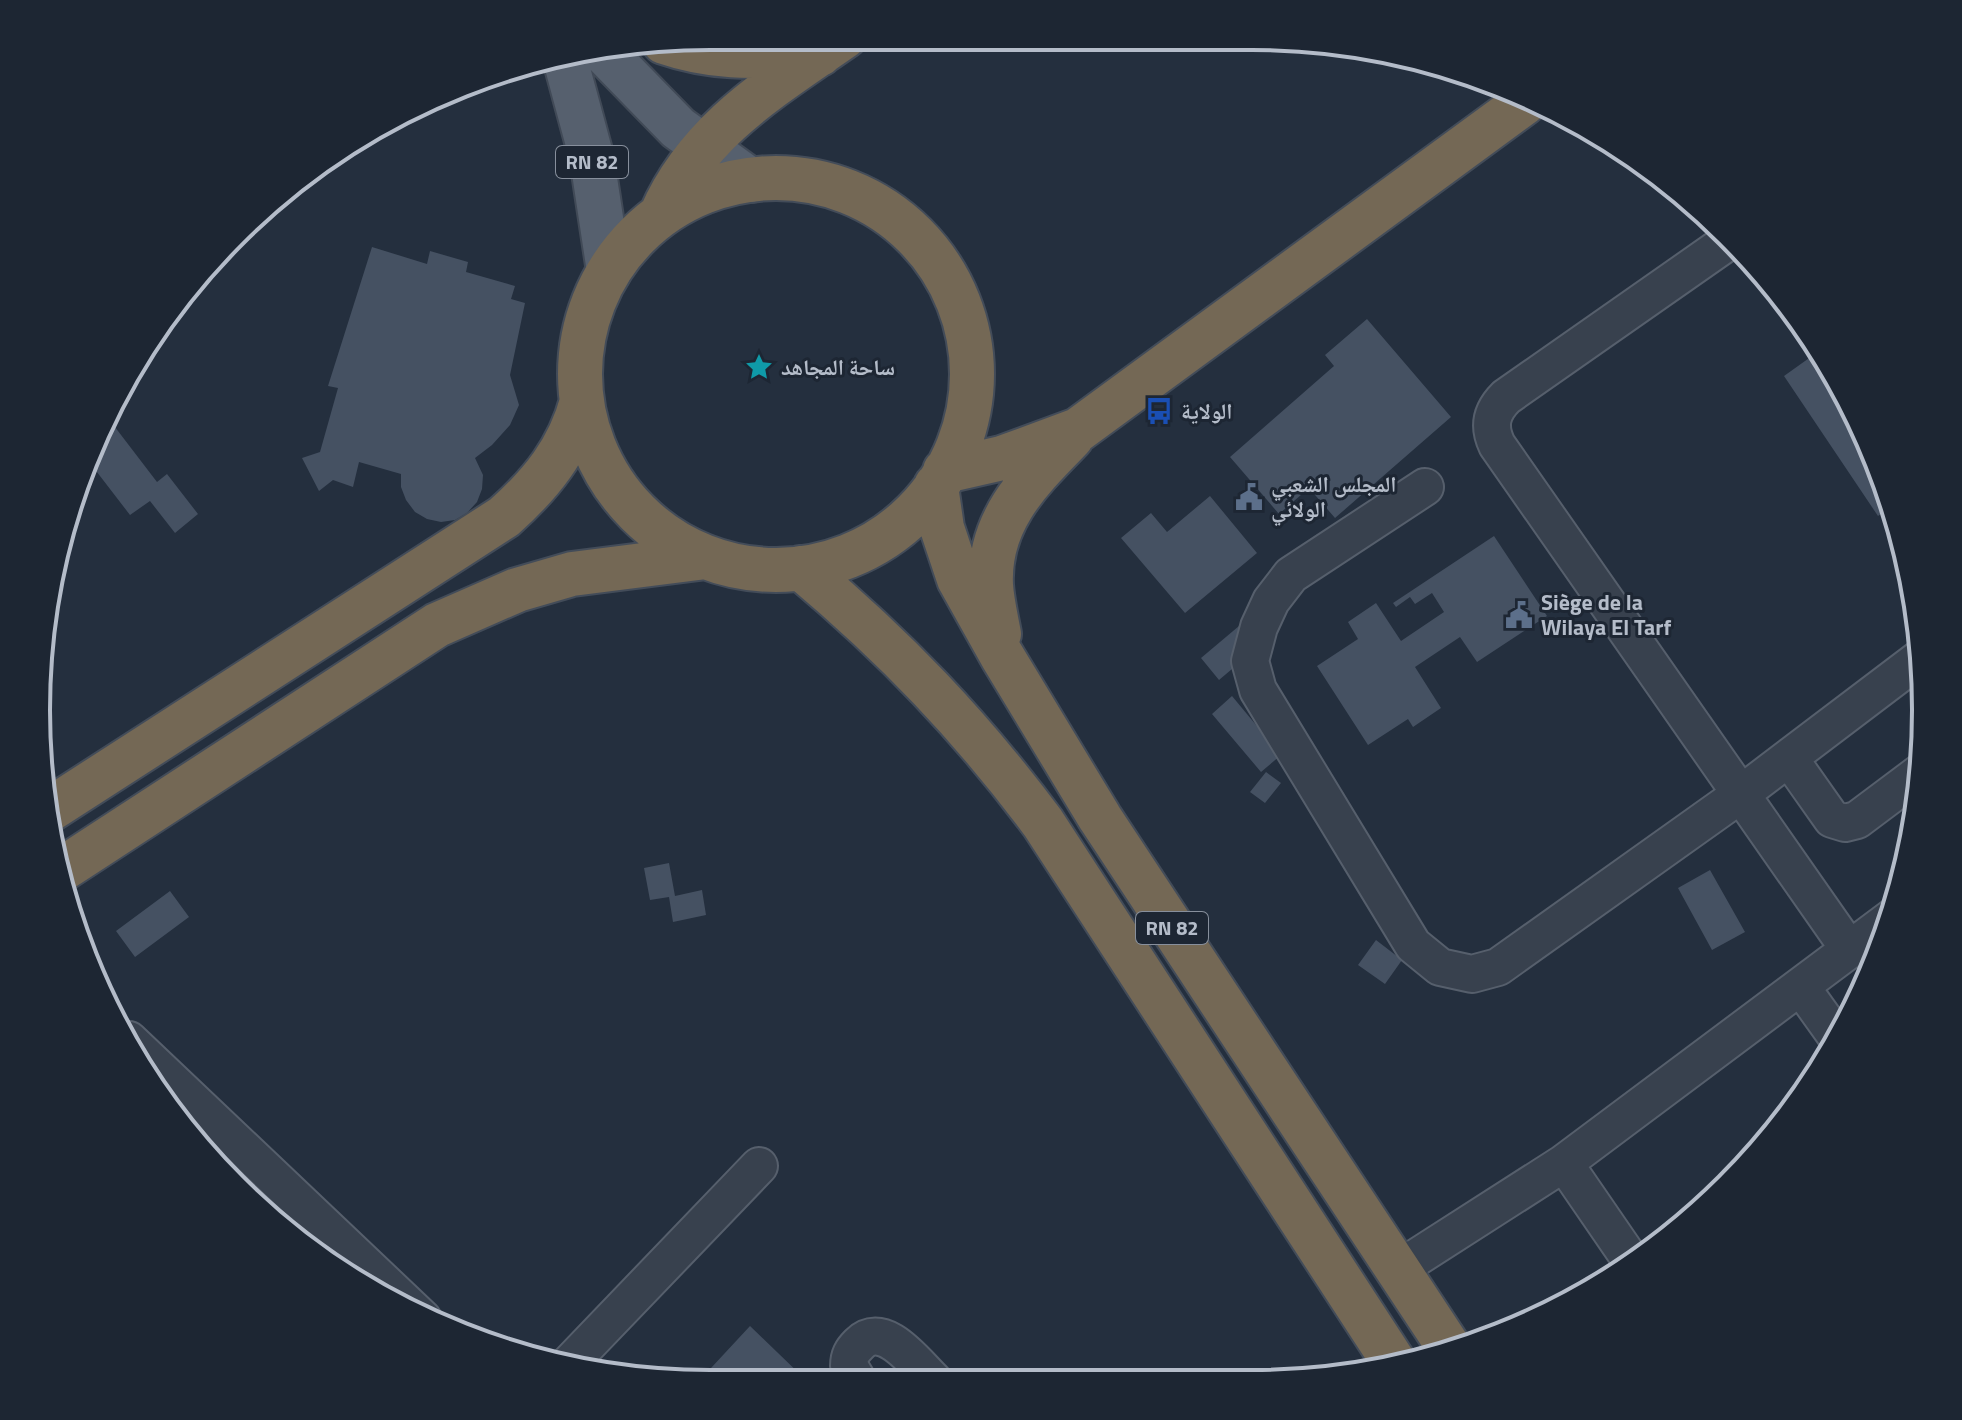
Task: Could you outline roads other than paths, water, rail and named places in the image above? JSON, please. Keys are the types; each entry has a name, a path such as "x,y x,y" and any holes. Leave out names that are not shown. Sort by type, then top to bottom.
{"highway":[{"path":"689,50 727,57 789,50"},
{"path":"661,215 671,193 702,148 756,96 825,50"},
{"path":"1002,656 991,584 1001,525 1017,496 1078,430 1519,107"},
{"path":"57,805 504,517 535,489 560,456 575,428 582,401 582,347 588,321 609,271 642,231 661,215 704,192 750,180 781,178 812,181 842,189 870,202 896,219 919,240 938,264 954,292 970,351 971,382 967,413 958,443 940,479 909,517 877,541 828,563 801,568 753,569 706,557 660,532 623,497 596,451 582,401"},
{"path":"940,479 1078,430"},
{"name":"RN 82","path":"940,479 942,528 959,579 1002,656 1100,818 1445,1341"},
{"path":"69,865 437,625 517,590 572,574 706,557"},
{"name":"RN 82","path":"801,568 907,661 1001,766 1043,823 1389,1355"}],"main road":[{"path":"610,58 653,105 702,148 750,180"},
{"name":"RN 82","path":"567,66 592,159 609,271"}],"street":[{"path":"1722,246 1506,397 1495,407 1491,433 1849,949"},
{"path":"1425,487 1291,575 1271,601 1259,627 1250,661 1258,690 1413,945 1440,967 1472,974 1498,967 1741,794 1911,665"},
{"path":"1789,758 1832,819 1845,823 1857,820 1908,782"},
{"path":"1397,1270 1564,1163 1874,931"},
{"path":"1801,987 1830,1028"},
{"path":"154,1066 330,1247 356,1267"},
{"path":"1564,1163 1626,1254"},
{"path":"577,1356 759,1166"},
{"path":"851,1370 849,1366 852,1351 865,1338 876,1335 890,1340 922,1370"}],"place":[{"name":"ساحة المجاهد","path":"759,367"},
{"name":"الولاية","path":"1159,411"},
{"name":"المجلس الشعبي الولائي","path":"1249,497"},
{"name":"Siège de la Wilaya El Tarf","path":"1519,615"}]}
